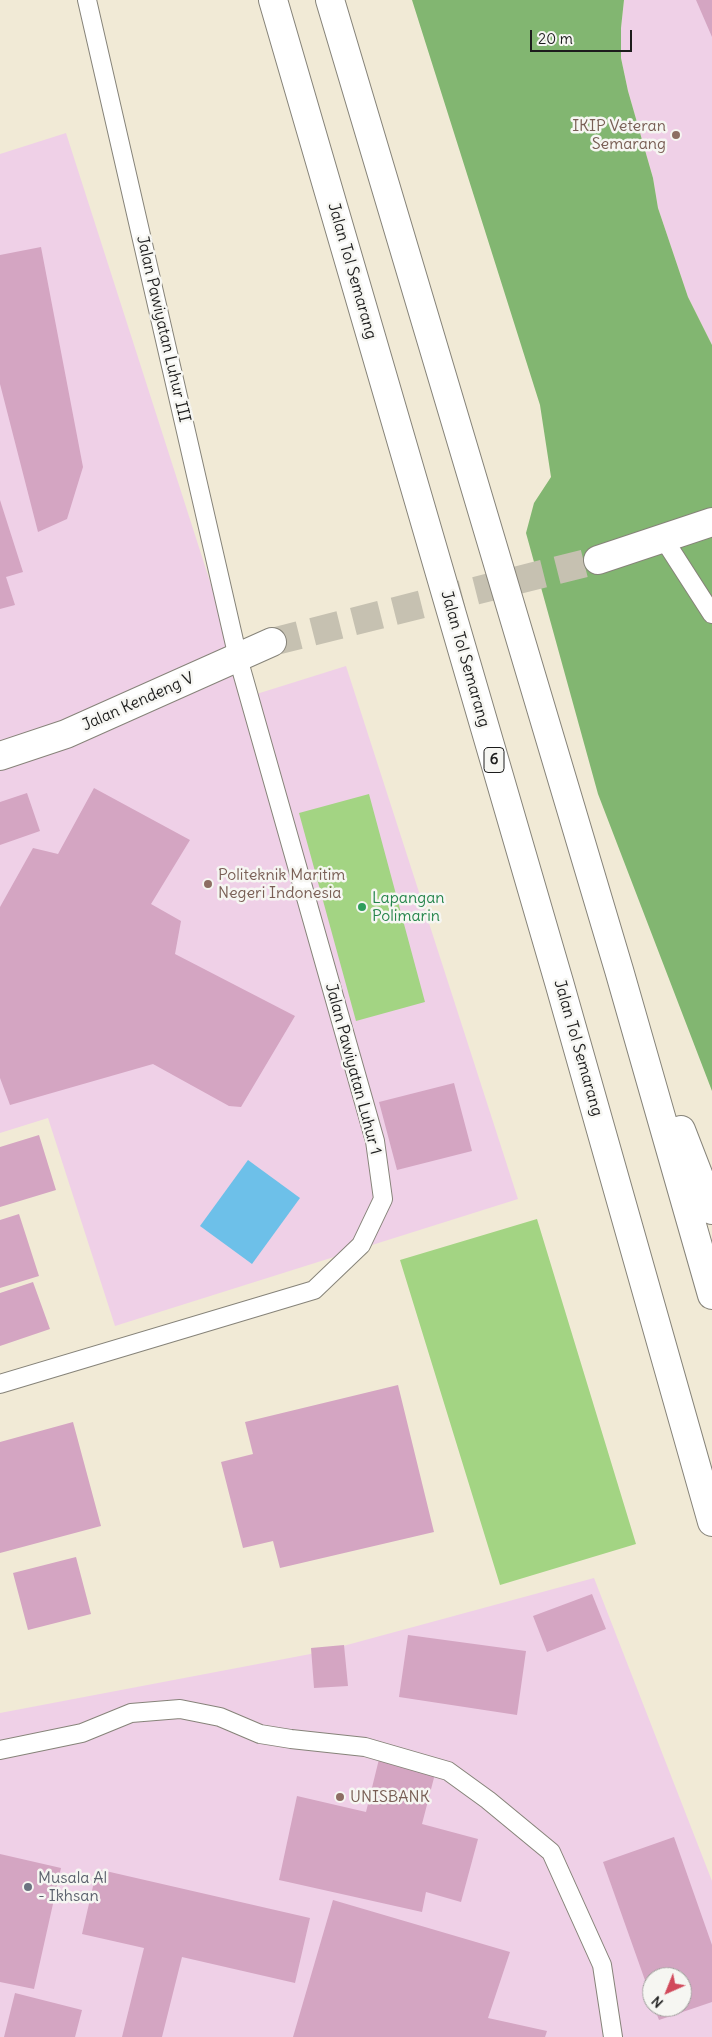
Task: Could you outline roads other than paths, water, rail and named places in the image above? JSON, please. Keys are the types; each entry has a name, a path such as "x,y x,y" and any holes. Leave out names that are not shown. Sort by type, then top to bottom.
{"main road":[{"name":"Jalan Tol Semarang","path":"273,0 553,963 712,1522"},
{"path":"330,0 619,970 712,1295"},
{"path":"598,560 712,522"},
{"name":"Jalan Kendeng V","path":"0,756 66,734 272,642"},
{"path":"619,970 712,1210"}],"lane":[{"name":"Jalan Pawiyatan Luhur III","path":"87,0 238,658"},
{"path":"664,538 712,614"},
{"name":"Jalan Pawiyatan Luhur 1","path":"0,1384 314,1290 361,1245 383,1199 375,1141 238,658"},
{"path":"0,1750 82,1733 131,1713 180,1708 220,1717 260,1734 291,1740 366,1747 448,1771 488,1800 551,1852 602,1964 613,2037"}],"water":[{"path":"248,1160 300,1198 252,1264 200,1226"}],"tunnel":[{"path":"272,642 598,560"}],"place":[{"name":"IKIP Veteran Semarang","path":"676,135"},
{"name":"Politeknik Maritim Negeri Indonesia","path":"208,884"},
{"name":"Lapangan Polimarin","path":"362,907"},
{"name":"UNISBANK","path":"340,1797"},
{"name":"Musala Al - Ikhsan","path":"28,1887"}]}
